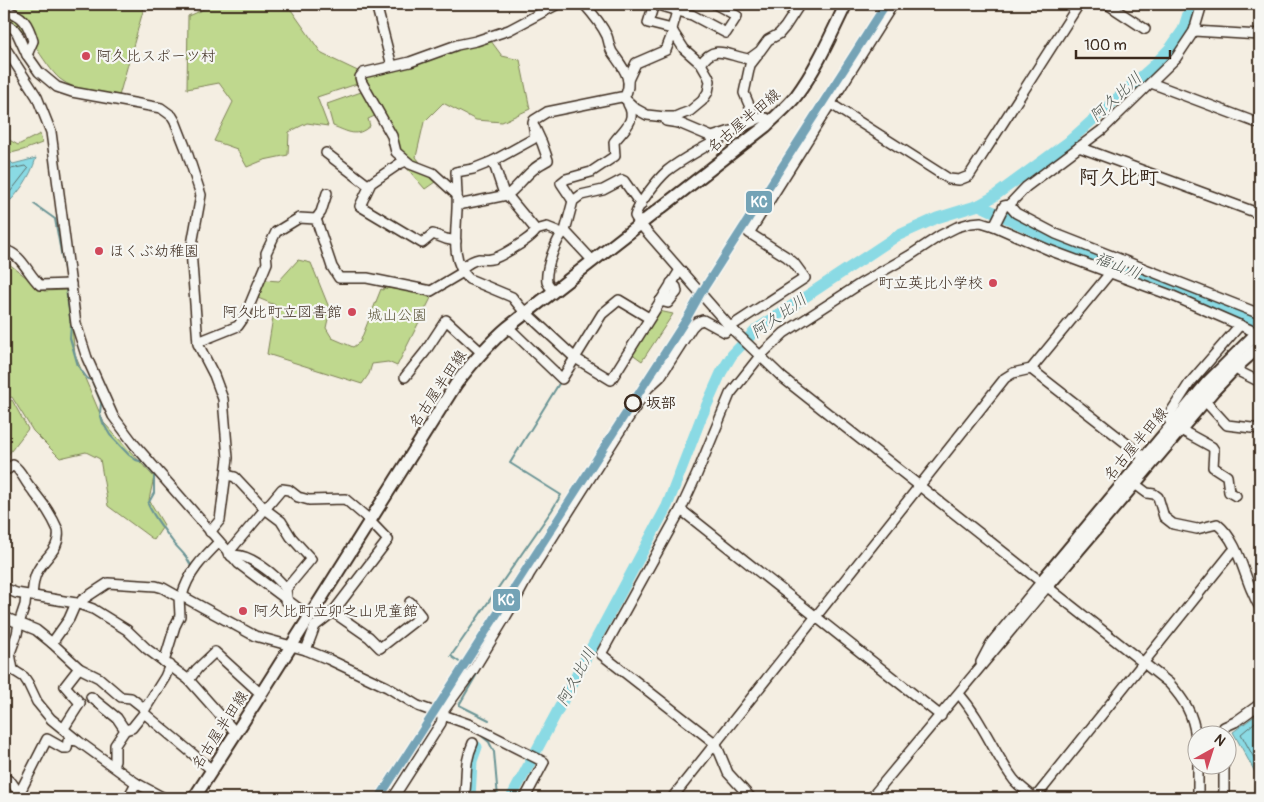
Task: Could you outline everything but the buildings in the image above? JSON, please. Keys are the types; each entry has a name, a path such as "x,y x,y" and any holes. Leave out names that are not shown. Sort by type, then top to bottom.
{"main road":[{"name":"名古屋半田線","path":"194,798 262,694 456,384 481,352 508,327 592,260 771,121 795,96 807,80 846,4"},
{"name":"名古屋半田線","path":"1177,427 1207,383 1259,332"},
{"name":"名古屋半田線","path":"1044,585 1177,427 1205,401 1235,368 1260,346"},
{"name":"名古屋半田線","path":"1044,585 1135,484 1148,460"}],"street":[{"path":"376,4 392,66"},
{"path":"458,200 433,173 406,161 396,152 392,136 360,77 363,73 509,30 558,4"},
{"path":"573,201 561,183 566,179 591,172 615,156 614,142 626,128 633,115 625,99 628,80 624,68 612,52 605,31 584,4"},
{"path":"647,115 675,117 690,111 702,101 708,92 710,81 701,64 690,55 672,31 648,23 653,7 652,4 666,5 677,11 695,16 726,33 738,18 715,4"},
{"path":"800,4 784,27 778,34 768,40 750,65 744,93 753,114 725,137 667,171 635,216 730,327 783,378 1170,683 1180,694 1194,724"},
{"path":"393,798 441,723 444,710 474,669 530,574 618,434 648,388 660,377 692,327 697,322 703,320 725,332 805,278 794,263 749,233 893,4"},
{"path":"831,104 943,176 954,180 964,180 969,176 1079,4"},
{"path":"1107,4 1146,29"},
{"path":"995,224 1007,206 1026,187 1102,130 1176,58 1194,31 1202,4"},
{"path":"4,10 12,12 26,22 33,41 28,55"},
{"path":"628,80 636,63 666,50 677,11"},
{"path":"4,24 18,33 28,55 39,72 57,87 153,106 166,112 175,121 201,195 191,250 198,342 223,399 228,458 227,475 220,520 210,532"},
{"path":"1194,31 1260,34"},
{"path":"4,46 37,97 51,132 74,311 81,341 113,416 134,444 238,564 310,617"},
{"path":"701,64 707,57 719,52 749,59 760,51"},
{"path":"1151,83 1260,124"},
{"path":"680,270 611,380 575,358 512,297 469,279 463,270 456,241 458,200 456,172 493,161 530,141 535,136 534,120 547,112 618,98 625,99 636,109 656,119 679,123 712,137 740,128 760,118 766,118 771,121"},
{"path":"458,200 510,194 534,168 548,160 542,142 534,127"},
{"path":"725,137 731,152"},
{"path":"1079,147 1260,214"},
{"path":"326,153 369,186"},
{"path":"406,161 377,178 369,186 360,206 422,243 433,234 456,241"},
{"path":"493,161 507,195 536,230"},
{"path":"554,291 547,284 547,271 564,232 573,201 581,195 603,190 622,180 641,205"},
{"path":"316,219 321,212 327,193"},
{"path":"1007,206 1016,213 1076,241 1260,314"},
{"path":"198,342 238,326 245,316 267,263 266,253 276,232 299,218 316,219"},
{"path":"316,219 332,267 339,278 367,278 431,291 463,270 469,262 480,259 492,259 529,239 536,230 547,227 564,232 592,260"},
{"path":"751,798 728,773 716,744 601,654 680,511 730,394 758,354 784,333 941,235 957,227 981,222 995,224 1070,258 1173,296 1259,332"},
{"path":"1070,258 1076,241"},
{"path":"4,250 19,259 40,285 71,284"},
{"path":"672,798 817,618 1007,376 1013,372 1031,368 1110,273"},
{"path":"508,327 562,379 602,314 620,300 649,318"},
{"path":"405,377 425,352 446,320 481,352"},
{"path":"1236,496 1229,492 1227,476 1213,467 1214,450 1212,447 1177,427 1169,420 1168,415 1189,384 1240,325"},
{"path":"1031,368 1148,460"},
{"path":"1235,368 1260,382"},
{"path":"1205,401 1227,425 1260,429"},
{"path":"4,469 8,469 13,465 16,467 49,511 58,530 54,550 37,571 19,623 16,639 10,653 13,670 24,677 44,712 136,783 164,798"},
{"path":"227,475 235,477 265,509 281,521 291,537 311,559 286,589"},
{"path":"1135,484 1150,495 1154,494 1158,497 1164,517 1173,524 1196,529 1217,524 1232,540 1260,607"},
{"path":"230,554 282,488 289,490 298,497 309,500 345,499 370,520 388,540 333,612 315,626 306,650"},
{"path":"680,511 746,560 941,716"},
{"path":"113,765 115,761 115,745 124,730 132,728 165,677 175,626 180,616 180,596 184,585 196,565 219,542"},
{"path":"961,692 1016,782 1035,798 1235,550"},
{"path":"230,554 251,559 273,575 286,589 287,597 285,600"},
{"path":"52,643 78,604 102,585 112,582 156,586 180,596 255,636 306,650 387,687 418,706 471,724 544,762 525,798"},
{"path":"871,798 961,692 1044,585"},
{"path":"4,588 16,593 78,604 94,609 127,630 147,649 190,680 236,733"},
{"path":"333,612 369,637 380,648 421,616 410,602"},
{"path":"4,617 36,630 78,668 98,678 121,697 131,698 212,770"},
{"path":"190,680 197,668 215,652 262,694"},
{"path":"64,728 80,702 65,686 78,668"},
{"path":"91,697 117,718 124,730"},
{"path":"1231,724 1260,704"},
{"path":"21,796 47,739 63,748 68,748 68,741 78,740"},
{"path":"464,798 466,762 473,743"},
{"path":"1198,774 1198,798"},
{"path":"1221,798 1224,792 1224,774"},
{"path":"4,777 12,783 21,796"},
{"path":"128,798 136,783"}],"green space":[{"name":"阿久比スポーツ村","path":"4,4 145,4 119,96 73,87 60,79 19,27 4,18"},
{"path":"215,4 287,4 322,54 364,74 491,41 502,56 520,60 530,109 502,122 476,120 443,103 424,122 416,157 435,182 425,189 405,166 377,115 368,119 370,126 361,132 352,133 333,126 327,104 364,91 360,83 317,97 328,126 307,123 289,132 288,155 264,160 247,167 237,149 214,141 233,102 219,83 187,89 188,16"},
{"path":"4,134 6,138 18,145 40,134 42,143 7,154 4,151"},
{"path":"4,260 44,291 68,290 75,355 104,423 154,477 149,500 164,525 154,540 108,506 100,459 86,452 60,458 33,431 12,397 4,399"},
{"name":"城山公園","path":"298,260 311,263 330,310 326,328 332,338 353,347 360,342 381,289 402,290 431,298 397,366 388,362 372,364 369,374 362,384 267,354 275,305 258,298 266,280 279,281"},
{"path":"659,311 673,314 642,361 631,353"},
{"path":"12,400 28,429 4,460 4,404"}],"water":[{"path":"4,154 13,164 36,158 31,172 23,185 4,207"},
{"path":"1260,712 1260,774 1255,772 1236,737 1236,730"}],"waterway":[{"name":"阿久比川","path":"511,798 667,506 701,418 721,373 732,355 757,329 897,236 937,218 979,205 993,197 1067,143 1152,67 1171,47 1183,30 1191,4"},
{"path":"34,204 55,219 66,280"},
{"name":"福山川","path":"979,205 1062,244 1183,290 1260,322"},
{"path":"64,287 66,289 71,325 70,338 78,366 87,378 92,381 101,403 100,413 103,423 110,435 129,455 143,462 154,475 154,493 148,504 173,542 186,557 191,568"},
{"path":"469,669 451,656 561,495 510,463 560,382"},
{"path":"475,673 477,674 459,705 489,720"},
{"path":"414,708 423,712"},
{"path":"477,732 489,742 494,752 498,798"},
{"path":"470,798 472,761 477,747"},
{"path":"4,785 14,798"}],"transit line":[{"name":"KC","path":"379,798 886,4"}],"place":[{"name":"阿久比スポーツ村","path":"86,56"},
{"name":"ほくぶ幼稚園","path":"99,251"},
{"name":"町立英比小学校","path":"993,283"},
{"name":"阿久比町立図書館","path":"352,312"},
{"name":"坂部","path":"633,403"},
{"name":"阿久比町立卯之山児童館","path":"243,611"}],"district":[{"name":"阿久比町","path":"1119,177"}]}
